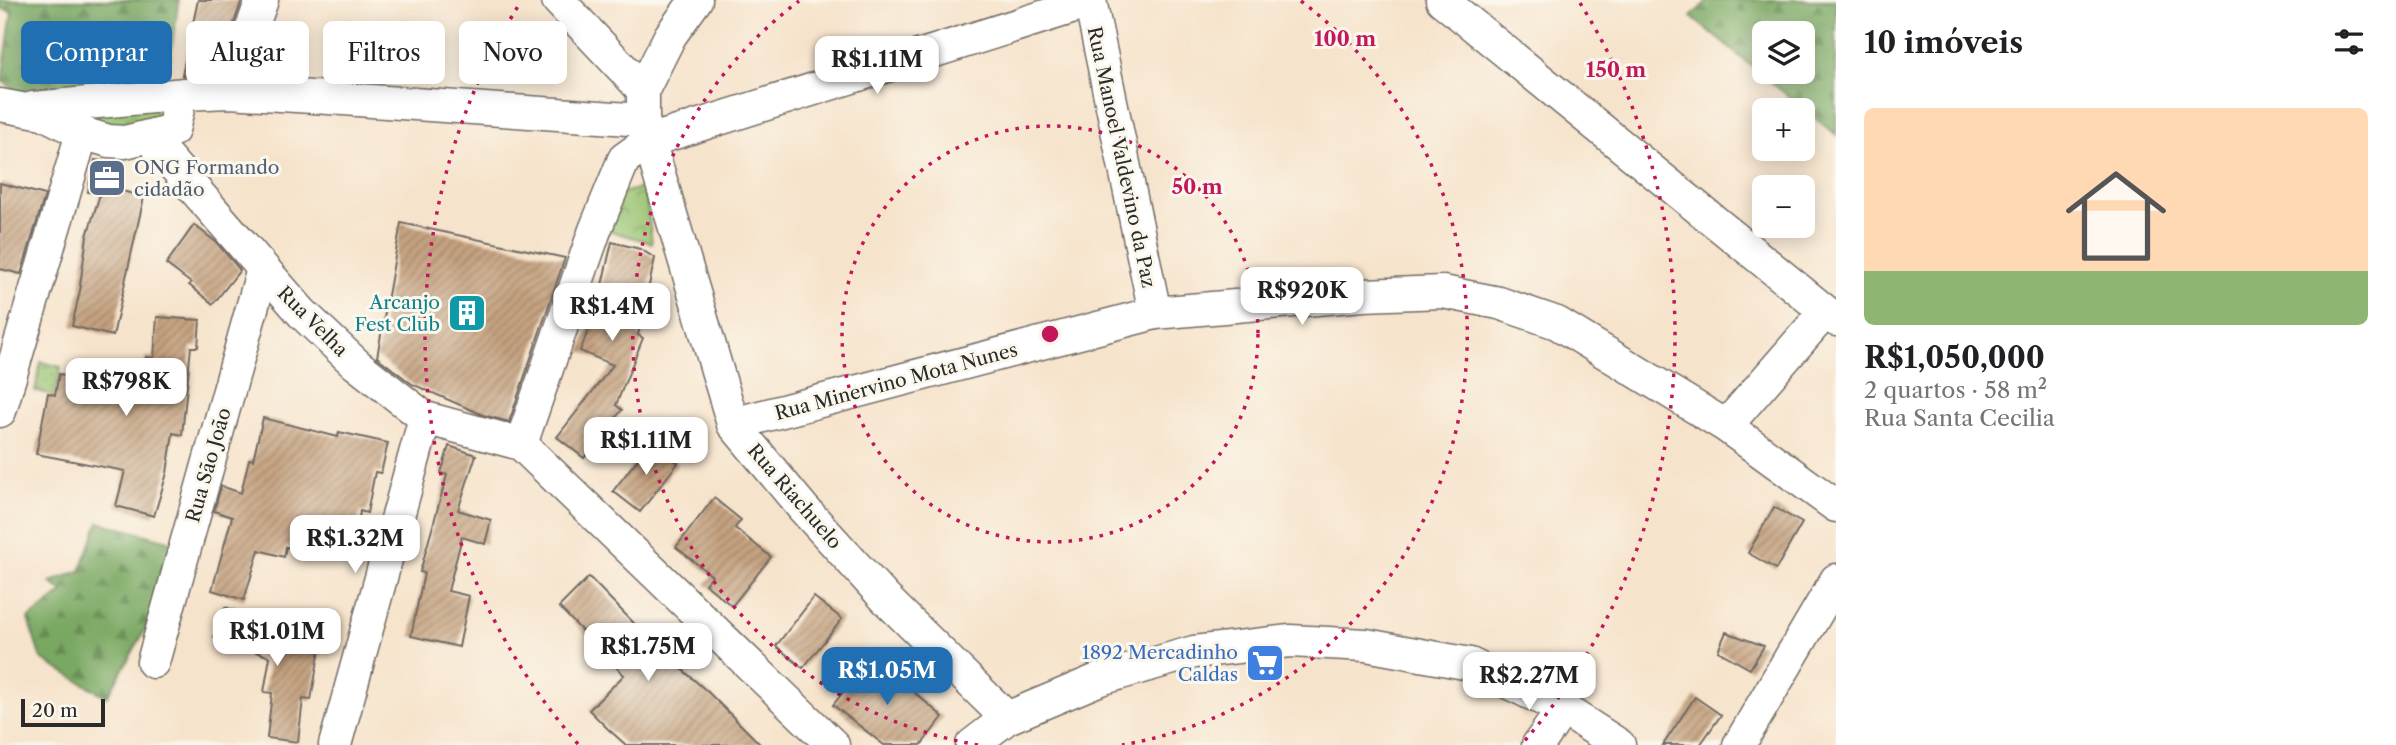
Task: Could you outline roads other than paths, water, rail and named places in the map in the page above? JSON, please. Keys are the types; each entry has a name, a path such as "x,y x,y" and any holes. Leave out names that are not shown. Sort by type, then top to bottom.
{"street":[{"path":"229,92 262,0"},
{"path":"558,0 645,117"},
{"path":"695,0 670,36 645,117 624,159 595,230 521,444 833,745"},
{"path":"1442,0 1831,316 1726,426"},
{"path":"12,107 229,92 645,117 1090,1"},
{"name":"Rua Manoel Valdevino da Paz","path":"1090,1 1155,313"},
{"path":"12,107 43,113 82,133 109,141 125,142 173,130 180,100 185,94"},
{"name":"Rua Riachuelo","path":"645,117 733,424 803,508 885,598 1007,718"},
{"path":"0,411 82,133"},
{"name":"Rua Velha","path":"149,137 302,313 356,364 425,418 521,444"},
{"name":"Rua São João","path":"153,662 263,269"},
{"name":"Rua Minervino Mota Nunes","path":"733,424 1155,313 1363,295 1443,292 1499,303 1557,323 1726,426 1836,506"},
{"path":"335,745 425,418"},
{"path":"1739,745 1836,580"},
{"path":"972,745 1007,718 1100,679 1194,652 1290,641 1366,645 1470,663 1563,709 1619,745"},
{"path":"1538,745 1563,709"}],"place":[{"name":"ONG Formando cidadão","path":"107,178"},
{"name":"Arcanjo Fest Club","path":"467,313"},
{"name":"1892 Mercadinho Caldas","path":"1265,663"}]}
